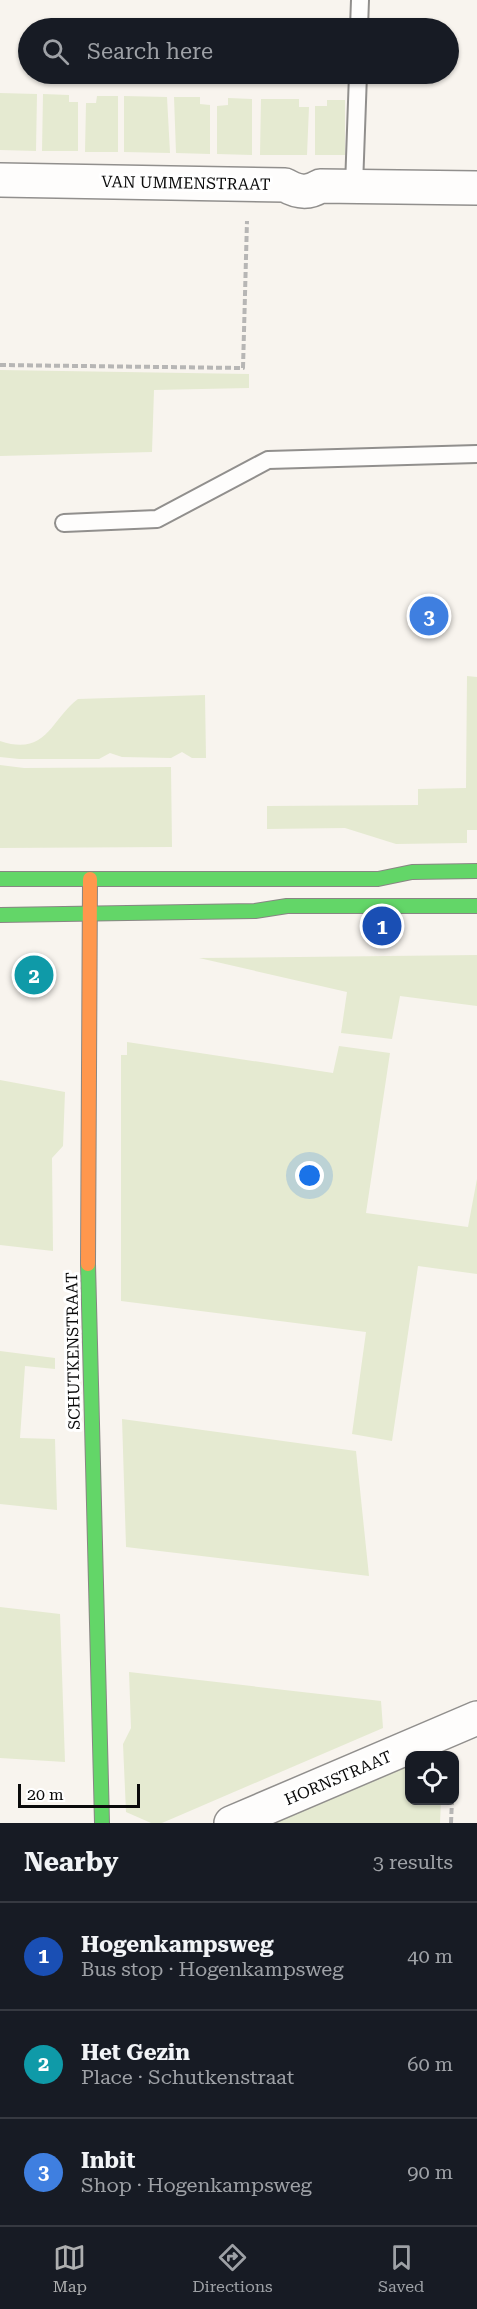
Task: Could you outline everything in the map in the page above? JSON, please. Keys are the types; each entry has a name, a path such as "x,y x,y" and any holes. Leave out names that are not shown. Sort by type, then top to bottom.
{"street":[{"name":"VAN UMMENSTRAAT","path":"0,180 285,185 295,191 311,191 320,186 477,188"},
{"path":"0,879 223,881 378,879 412,872 477,871"},
{"name":"SCHUTKENSTRAAT","path":"90,879 87,1221 102,1823"},
{"path":"0,915 255,911 287,906 477,906"},
{"name":"HORNSTRAAT","path":"231,1823 477,1718"}],"lane":[{"path":"359,18 360,0"},
{"path":"354,186 358,84"},
{"path":"64,523 157,519 268,460 477,454"}],"path":[{"path":"0,365 243,368 248,184"},
{"path":"451,1823 452,1805"}],"green space":[{"path":"0,93 37,94 36,151 0,150"},
{"path":"43,94 69,95 69,102 78,102 78,151 42,151"},
{"path":"97,96 118,96 118,152 85,152 86,103 96,103"},
{"path":"124,96 167,97 170,153 124,152"},
{"path":"174,97 200,97 200,104 210,105 210,154 176,153"},
{"path":"228,98 252,99 252,155 217,154 217,106 228,105"},
{"path":"261,99 299,99 299,107 309,107 307,155 260,155"},
{"path":"327,100 345,100 345,155 315,155 315,106 327,106"},
{"path":"0,370 249,374 249,388 154,390 152,452 0,456"},
{"path":"467,676 477,677 477,830 467,830 467,843 396,844 345,828 267,829 267,806 418,805 418,789 466,788"},
{"path":"205,695 206,758 192,758 182,752 171,758 122,757 110,753 99,759 0,757 0,741 16,745 38,740 78,699"},
{"path":"0,765 24,768 171,767 172,847 0,848"},
{"path":"477,955 477,1006 400,996 392,1039 341,1033 347,992 199,958"},
{"path":"127,1042 333,1073 339,1046 390,1053 366,1213 468,1227 477,1179 477,1274 418,1266 392,1441 352,1434 366,1332 121,1301 121,1055 127,1055"},
{"path":"0,1080 65,1092 63,1146 52,1158 53,1251 0,1245"},
{"path":"0,1351 55,1358 55,1369 25,1366 20,1438 55,1439 57,1510 0,1504"},
{"path":"122,1419 356,1451 369,1576 126,1547"},
{"path":"0,1607 60,1614 65,1762 0,1758"},
{"path":"129,1672 381,1701 383,1728 162,1823 151,1823 126,1812 123,1744 131,1728"},
{"path":"405,1768 405,1805 441,1805 440,1823 275,1823"}],"traffic: fast":[{"path":"0,879 378,879 412,872 477,871"},
{"path":"0,915 255,911 287,906 477,906"},
{"path":"88,1264 102,1823"}],"traffic: slow":[{"path":"88,1264 90,879"}],"place":[{"name":"Inbit","path":"429,616"},
{"name":"Hogenkampsweg","path":"382,926"},
{"name":"Het Gezin","path":"34,975"}]}
